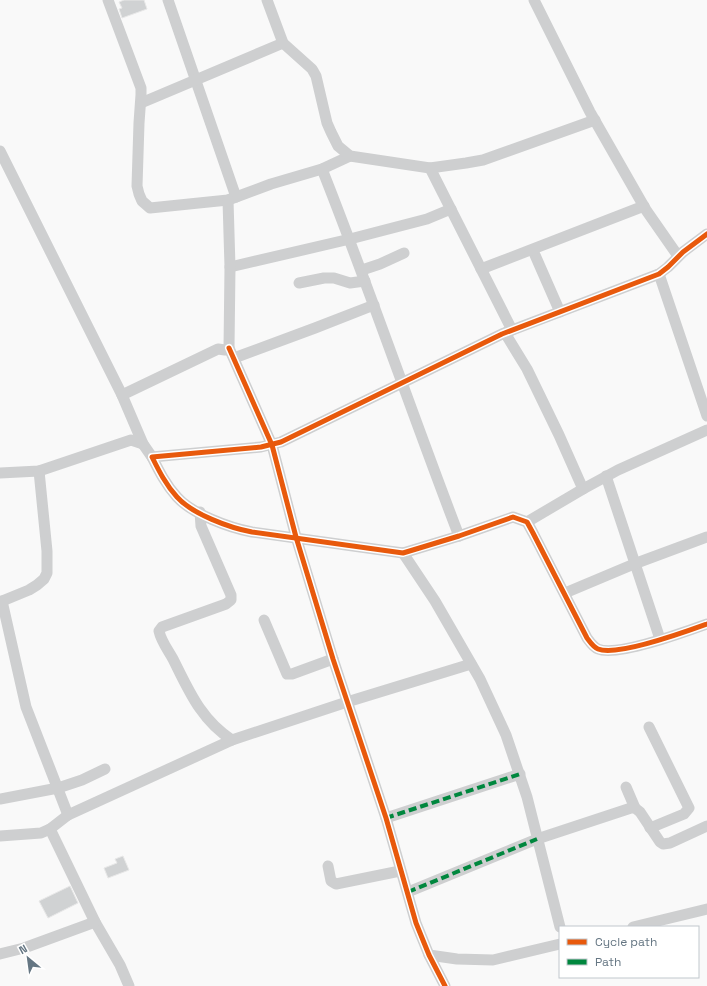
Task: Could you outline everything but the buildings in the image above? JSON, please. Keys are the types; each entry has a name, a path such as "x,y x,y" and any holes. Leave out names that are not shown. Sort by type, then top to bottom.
{"street":[{"path":"108,0 141,88 137,186 144,203 150,208 232,198 271,184 322,169 350,156"},
{"path":"168,0 195,79 232,198 230,267 232,352 272,445 296,537 333,659 386,818 416,923 429,955 445,986"},
{"path":"267,0 283,43 312,69 316,76 327,123 338,146 350,156 430,168 466,164 483,160 595,120"},
{"path":"534,0 595,120 644,206 678,256"},
{"path":"141,103 283,43"},
{"path":"0,151 122,395 144,444 170,489 188,506 239,530 403,553 459,536 513,517 527,522 587,638 597,649 619,650 706,627"},
{"path":"430,168 481,269 508,332 559,435 583,489"},
{"path":"322,169 350,239 425,447 459,536"},
{"path":"481,269 644,206"},
{"path":"230,267 350,239 426,219 451,209"},
{"path":"152,457 272,445 508,332 659,274 678,256 707,234"},
{"path":"298,283 324,278 334,278 350,283 384,262 404,254"},
{"path":"535,254 560,312"},
{"path":"659,274 707,416"},
{"path":"122,395 218,349 232,352 315,328 374,305"},
{"path":"131,440 137,429"},
{"path":"527,522 606,476 707,430"},
{"path":"0,473 39,471 131,440 144,444"},
{"path":"39,471 47,551 47,572 44,579 38,585 1,602 26,707 68,815"},
{"path":"606,476 660,640"},
{"path":"200,512 201,526 232,595 231,600 226,604 164,626 160,631 191,695 201,711 213,726 232,740"},
{"path":"565,593 634,564 707,537"},
{"path":"403,553 435,601 480,679 506,735 520,774 560,926"},
{"path":"264,620 286,672 289,675 333,659"},
{"path":"0,836 42,833 50,829 68,815 232,740 347,702 471,664"},
{"path":"649,727 689,808 684,814 650,828"},
{"path":"0,799 58,788 82,780 105,769"},
{"path":"386,818 520,774"},
{"path":"626,787 635,808 640,812 661,843 666,844 707,826"},
{"path":"408,892 537,839 635,808"},
{"path":"50,829 95,922 120,965 129,986"},
{"path":"328,866 331,881 336,884 400,871"},
{"path":"637,926 707,910"},
{"path":"0,954 24,948 95,922"},
{"path":"429,955 457,959 493,960 559,944"}],"marked path":[{"path":"386,818 520,774"},
{"path":"408,892 537,839"}],"cycle path":[{"path":"707,234 683,252 659,274 502,334 281,442 261,447 152,457 169,488 184,503 192,509 223,524 252,532 403,553 459,536 513,517 527,522 587,638 593,646 598,649 607,651 635,647 668,638 707,624"},
{"path":"229,348 272,445 296,537 333,659 386,818 416,923 429,955 445,986"}]}
